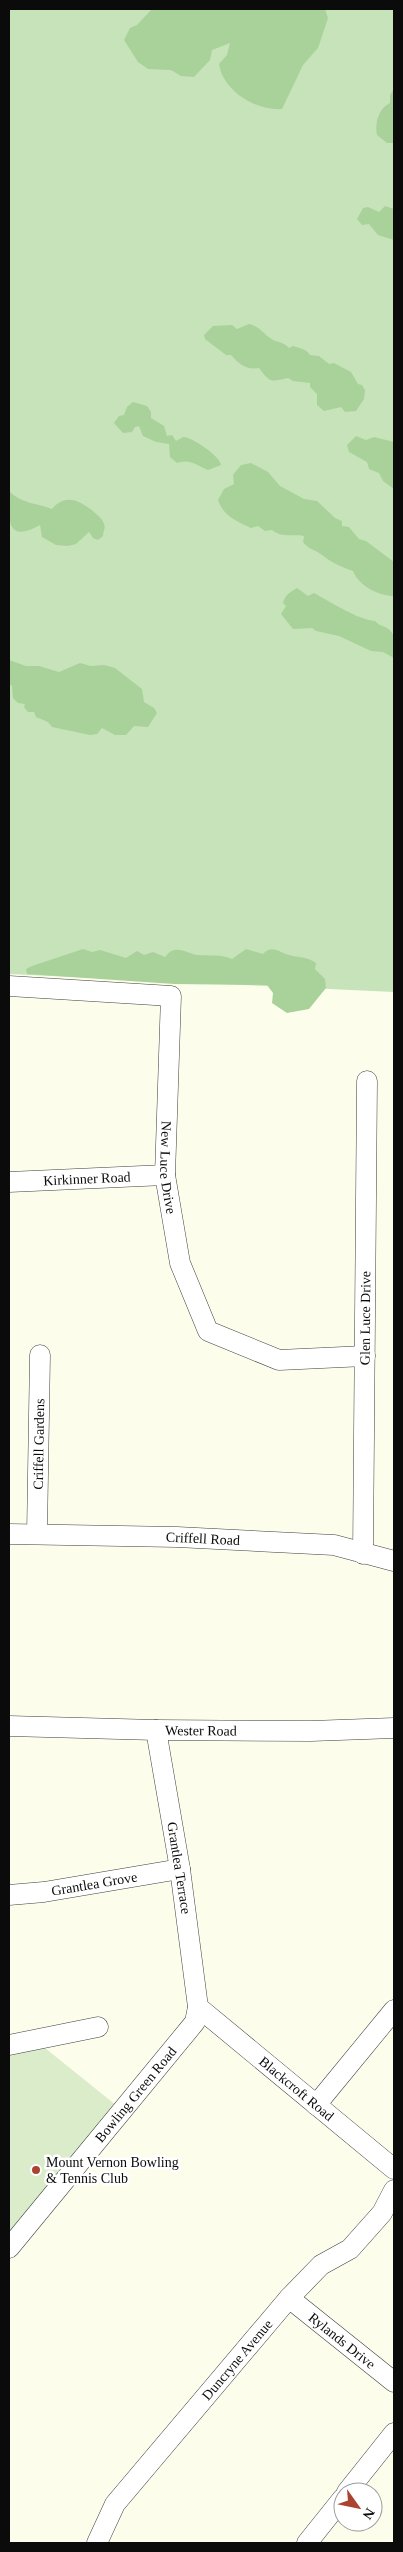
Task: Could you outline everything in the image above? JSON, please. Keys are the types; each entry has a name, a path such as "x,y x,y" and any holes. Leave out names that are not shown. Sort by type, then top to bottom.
{"street":[{"name":"New Luce Drive","path":"9,986 171,996 165,1175 180,1264 208,1331 279,1360 365,1356"},
{"name":"Glen Luce Drive","path":"363,1554 368,1081"},
{"name":"Kirkinner Road","path":"9,1182 165,1175"},
{"name":"Criffell Gardens","path":"37,1534 40,1355"},
{"name":"Criffell Road","path":"9,1534 177,1537 334,1545 363,1554 394,1560"},
{"name":"Wester Road","path":"9,1726 156,1730 311,1731 394,1728"},
{"name":"Grantlea Terrace","path":"156,1730 180,1869 198,2007"},
{"name":"Grantlea Grove","path":"9,1895 44,1892 180,1869"},
{"name":"Blackcroft Road","path":"198,2007 394,2169"},
{"name":"Bowling Green Road","path":"9,2248 190,2031 198,2007"},
{"path":"316,2105 394,2010"},
{"path":"9,2046 98,2028"},
{"name":"Duncryne Avenue","path":"96,2543 115,2504 289,2298 321,2265 350,2249 382,2213 394,2190"},
{"name":"Rylands Drive","path":"289,2298 394,2382"},
{"path":"355,2482 394,2433"},
{"path":"307,2543 333,2510"}],"green space":[{"path":"9,9 394,9 394,992 9,974"},
{"path":"152,9 325,9 328,18 318,48 303,65 282,109 272,109 252,103 234,91 227,83 219,64 227,55 230,43 212,50 210,60 194,77 181,76 171,70 148,69 138,62 124,40 130,28 137,25"},
{"path":"394,89 394,143 387,143 377,135 376,126 380,113 390,103 390,95"},
{"path":"385,206 394,209 394,240 378,235 369,224 362,225 357,219 363,208 368,207 379,212"},
{"path":"249,324 258,328 272,340 289,348 293,346 303,349 310,355 319,356 329,364 334,363 351,372 358,384 362,385 365,390 364,399 356,411 345,412 341,407 324,411 317,405 317,394 310,387 310,383 293,381 288,378 271,380 259,368 243,366 231,355 226,355 205,339 204,335 213,326 232,325 237,329"},
{"path":"133,402 147,406 151,412 151,418 164,426 167,436 172,435 176,441 183,437 193,440 211,452 221,465 208,470 186,461 177,463 170,457 169,444 156,442 143,436 139,426 135,427 132,432 123,433 114,423 119,416 124,415 127,407"},
{"path":"356,436 366,440 374,437 394,442 394,489 383,481 379,473 369,469 367,462 349,452 347,445"},
{"path":"251,463 268,472 280,486 304,499 317,501 335,518 342,521 342,526 349,527 359,539 366,541 394,562 394,596 376,592 365,586 353,571 336,564 307,547 303,542 304,536 283,535 272,530 265,531 258,526 251,528 236,521 227,514 218,500 224,489 234,484 233,475 241,465"},
{"path":"9,491 24,501 52,509 62,501 67,500 83,504 102,520 105,527 103,536 98,540 93,538 89,532 76,544 68,546 56,545 42,537 40,525 20,532 14,530 9,518"},
{"path":"297,588 308,596 314,593 344,610 375,621 385,627 394,636 394,658 383,652 371,651 339,636 316,631 312,628 293,629 281,614 286,606 283,603 285,598"},
{"path":"9,660 26,666 39,666 59,672 80,663 115,668 142,689 144,702 154,708 157,713 148,727 134,726 126,735 115,735 102,728 97,734 90,735 52,727 48,722 36,717 34,712 28,712 24,707 25,704 18,703 13,698 12,686 9,683"},
{"path":"83,949 92,952 100,950 126,958 137,951 144,955 153,952 165,957 173,950 181,950 197,955 220,956 232,959 246,949 263,954 273,949 309,959 316,963 315,969 325,979 326,988 309,1009 287,1013 272,1003 273,993 267,985 174,984 27,974 26,969 32,966"},
{"name":"Mount Vernon Bowling & Tennis Club","path":"45,2048 117,2106 9,2233 9,2055 11,2052"}],"place":[{"name":"Mount Vernon Bowling & Tennis Club","path":"36,2170"}]}
